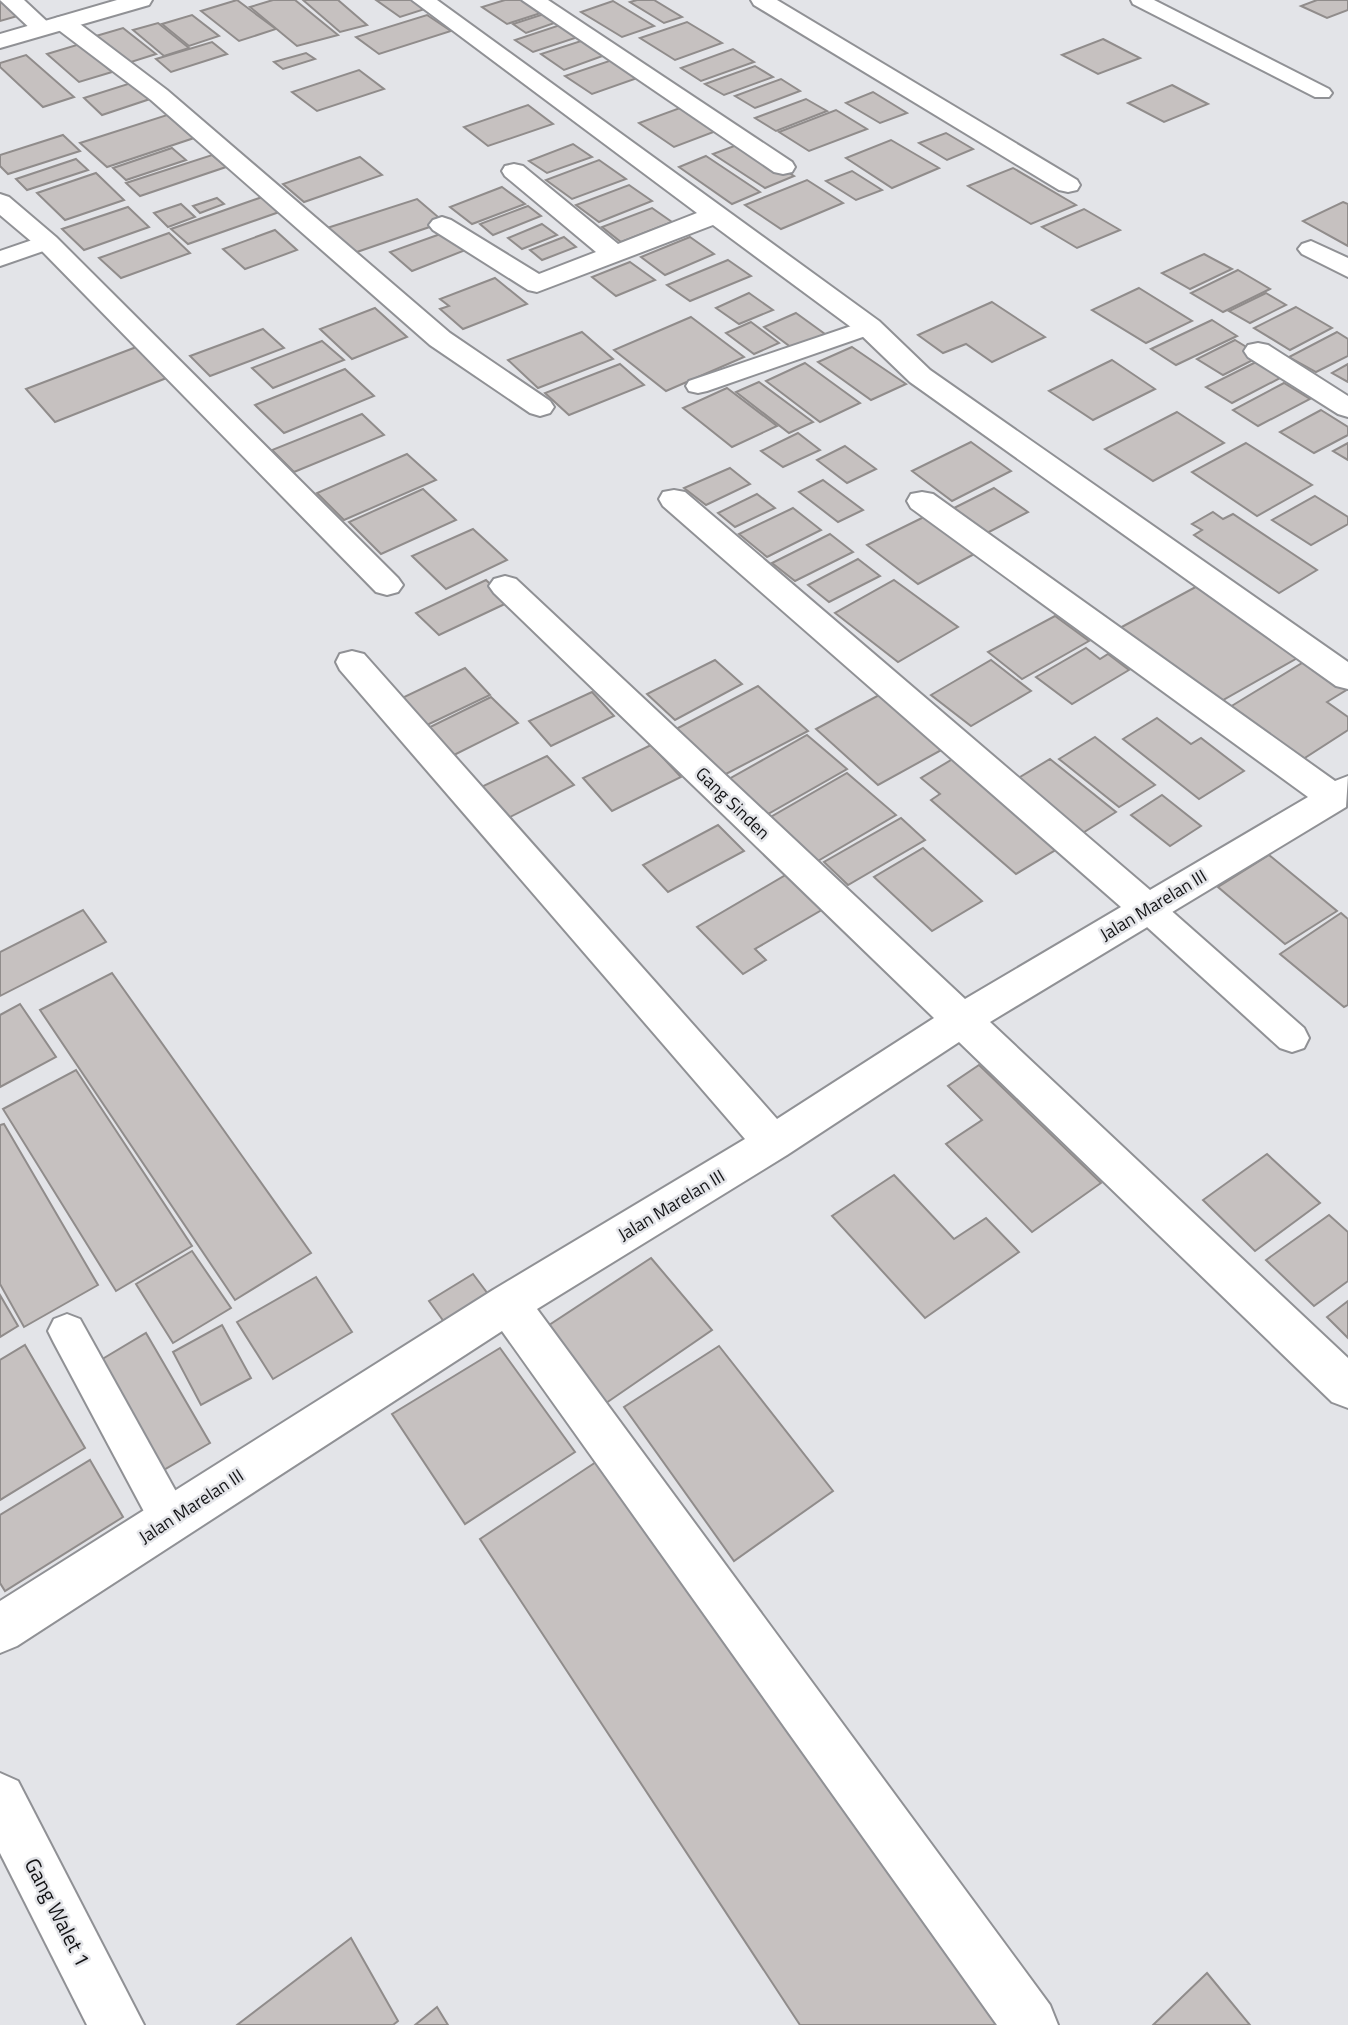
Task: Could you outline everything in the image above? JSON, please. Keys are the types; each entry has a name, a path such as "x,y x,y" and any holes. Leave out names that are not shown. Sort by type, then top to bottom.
{"street":[{"path":"11,0 159,95 440,339 540,407"},
{"path":"0,41 141,0"},
{"path":"423,0 869,327 920,376 1348,678"},
{"path":"533,0 783,167"},
{"path":"762,0 1068,186"},
{"path":"514,171 617,255"},
{"path":"0,202 47,242 387,585"},
{"path":"442,225 537,284 718,214"},
{"path":"1311,249 1348,270"},
{"path":"1258,351 1348,408"},
{"path":"674,499 1147,908"},
{"path":"922,501 1341,793"},
{"name":"Gang Sinden","path":"505,586 1348,1387"},
{"path":"352,662 773,1143"},
{"name":"Jalan Marelan III","path":"0,1629 508,1304 773,1143 960,1021 1341,793"},
{"path":"508,1304 1030,2025"},
{"name":"Gang Walet 1","path":"0,1798 116,2025"}],"lane":[{"path":"1140,0 1322,93"},
{"path":"0,258 47,242"},
{"path":"698,386 869,327"},
{"path":"1147,908 1292,1038"},
{"path":"67,1331 170,1520"}],"building":[{"path":"0,0 5,0 21,15 0,21"},
{"path":"237,0 276,29 239,41 201,11"},
{"path":"273,0 295,0 338,35 297,46 250,7"},
{"path":"303,0 338,0 367,25 340,32"},
{"path":"376,0 412,0 425,9 400,17"},
{"path":"505,0 526,0 544,12 507,24 482,7"},
{"path":"654,0 682,17 664,23 630,2"},
{"path":"1317,0 1348,0 1348,10 1327,18 1301,6"},
{"path":"613,1 654,26 622,37 581,12"},
{"path":"547,13 560,21 526,33 513,24"},
{"path":"192,15 219,36 189,46 162,24"},
{"path":"427,15 451,31 379,54 356,37"},
{"path":"687,22 722,43 675,60 640,38"},
{"path":"158,23 189,48 164,56 133,30"},
{"path":"560,25 578,37 533,52 515,40"},
{"path":"123,28 156,54 128,63 96,36"},
{"path":"1103,39 1140,58 1098,74 1062,55"},
{"path":"584,40 608,54 564,70 541,54"},
{"path":"212,42 227,54 171,72 156,59"},
{"path":"80,44 112,72 79,82 47,54"},
{"path":"733,49 754,62 701,81 681,68"},
{"path":"306,53 315,59 283,69 274,62"},
{"path":"26,55 74,97 43,107 0,67 0,63"},
{"path":"615,59 643,76 592,94 565,76"},
{"path":"755,66 773,77 724,95 705,84"},
{"path":"359,70 384,89 317,111 292,92"},
{"path":"781,79 800,91 755,108 735,96"},
{"path":"131,83 150,99 102,115 84,98"},
{"path":"1172,85 1208,104 1164,122 1128,103"},
{"path":"873,92 907,113 880,123 846,103"},
{"path":"806,99 827,111 776,131 755,118"},
{"path":"528,105 553,124 488,146 464,127"},
{"path":"688,105 724,128 674,147 639,123"},
{"path":"836,110 867,129 809,151 779,132"},
{"path":"167,115 194,138 107,167 80,143"},
{"path":"946,133 973,149 947,160 919,143"},
{"path":"63,135 80,151 8,174 0,166 0,155"},
{"path":"891,140 939,168 892,188 846,158"},
{"path":"742,143 794,176 765,188 713,154"},
{"path":"573,144 592,157 547,173 529,161"},
{"path":"172,148 186,160 126,180 113,168"},
{"path":"212,155 226,167 140,196 126,183"},
{"path":"706,156 760,192 732,204 679,167"},
{"path":"360,157 382,175 304,202 283,184"},
{"path":"76,159 88,170 27,190 16,179"},
{"path":"599,160 626,179 572,199 546,180"},
{"path":"1013,168 1076,205 1031,224 968,186"},
{"path":"852,171 882,190 856,200 826,181"},
{"path":"96,173 124,200 65,220 37,193"},
{"path":"807,180 843,203 781,229 745,205"},
{"path":"629,185 652,201 599,222 576,205"},
{"path":"502,187 525,204 472,224 450,207"},
{"path":"265,196 282,211 188,244 171,229"},
{"path":"217,198 224,204 200,213 193,206"},
{"path":"417,199 444,222 351,254 324,229"},
{"path":"1343,202 1348,204 1348,246 1303,221"},
{"path":"181,204 195,217 168,227 154,213"},
{"path":"528,206 541,216 493,235 480,224"},
{"path":"128,207 149,227 84,250 62,229"},
{"path":"652,208 672,222 621,242 602,227"},
{"path":"1084,209 1120,230 1077,248 1042,227"},
{"path":"542,224 557,235 522,249 508,238"},
{"path":"275,230 297,250 245,269 223,249"},
{"path":"446,232 468,249 412,271 390,252"},
{"path":"169,233 190,253 121,278 99,258"},
{"path":"564,237 576,247 542,260 530,250"},
{"path":"690,237 714,254 665,275 641,257"},
{"path":"1204,254 1232,269 1190,289 1162,273"},
{"path":"728,260 751,276 690,301 667,285"},
{"path":"630,262 655,280 616,296 592,277"},
{"path":"1238,270 1270,289 1223,312 1191,293"},
{"path":"495,278 527,304 463,329 440,309 449,306 440,299"},
{"path":"1139,288 1192,321 1146,343 1092,310"},
{"path":"749,293 773,310 739,324 716,308"},
{"path":"1266,293 1286,305 1250,323 1229,311"},
{"path":"992,302 1045,337 992,362 966,344 943,353 918,335"},
{"path":"1296,307 1332,328 1290,350 1254,328"},
{"path":"375,308 407,337 352,359 320,329"},
{"path":"796,313 825,334 792,348 764,327"},
{"path":"691,317 744,357 666,391 614,350"},
{"path":"1212,320 1237,336 1176,365 1151,349"},
{"path":"751,322 779,343 754,354 726,333"},
{"path":"263,329 284,348 210,376 190,356"},
{"path":"582,332 613,359 538,388 508,360"},
{"path":"1337,332 1348,339 1348,356 1316,372 1289,357"},
{"path":"1235,340 1261,356 1223,375 1197,359"},
{"path":"322,341 344,360 273,388 252,368"},
{"path":"139,346 169,377 55,422 26,389"},
{"path":"852,347 906,384 871,400 818,362"},
{"path":"1112,360 1155,389 1093,420 1049,391"},
{"path":"1258,361 1284,376 1232,403 1206,387"},
{"path":"805,363 860,403 820,422 766,381"},
{"path":"620,364 644,385 569,415 545,393"},
{"path":"1348,364 1348,382 1332,373"},
{"path":"345,369 374,396 284,433 255,405"},
{"path":"759,382 813,422 789,433 736,392"},
{"path":"1284,383 1310,399 1258,426 1233,410"},
{"path":"727,388 777,426 732,447 683,408"},
{"path":"1321,410 1348,427 1348,435 1314,453 1280,432"},
{"path":"1177,412 1224,443 1153,481 1105,449"},
{"path":"362,414 384,435 294,472 272,450"},
{"path":"798,433 820,450 783,467 761,451"},
{"path":"971,442 1011,471 952,501 912,471"},
{"path":"1246,443 1312,485 1257,516 1192,472"},
{"path":"1348,443 1348,460 1333,451"},
{"path":"845,446 876,469 847,483 817,460"},
{"path":"407,454 436,480 344,520 317,493"},
{"path":"730,468 750,484 706,505 684,488"},
{"path":"823,480 863,510 838,522 799,492"},
{"path":"994,488 1028,512 985,534 952,509"},
{"path":"423,489 456,520 381,554 349,522"},
{"path":"757,494 775,508 735,527 718,513"},
{"path":"1315,496 1348,517 1348,524 1311,545 1272,520"},
{"path":"793,508 821,530 767,557 739,534"},
{"path":"1213,512 1223,519 1233,514 1317,570 1279,593 1194,535 1202,530 1192,524"},
{"path":"928,515 978,552 918,584 867,545"},
{"path":"473,529 507,560 446,589 412,556"},
{"path":"830,534 853,552 795,581 772,563"},
{"path":"858,559 880,576 829,602 808,585"},
{"path":"486,580 509,602 439,635 416,613"},
{"path":"894,580 958,627 898,662 835,613"},
{"path":"1203,583 1301,656 1216,704 1118,629"},
{"path":"1055,616 1089,641 1022,679 988,652"},
{"path":"1086,648 1100,659 1108,654 1129,670 1072,704 1036,677"},
{"path":"715,660 742,684 675,720 647,694"},
{"path":"991,660 1031,691 971,726 931,695"},
{"path":"1307,660 1348,689 1327,702 1348,717 1348,730 1297,763 1225,710"},
{"path":"465,668 490,695 427,725 402,698"},
{"path":"758,686 808,731 724,775 676,729"},
{"path":"592,692 614,716 551,746 529,721"},
{"path":"881,694 945,748 878,785 816,729"},
{"path":"491,697 518,723 454,755 428,728"},
{"path":"1157,718 1191,744 1201,738 1244,771 1199,799 1123,739"},
{"path":"807,735 847,769 768,814 729,779"},
{"path":"1095,737 1155,785 1119,807 1059,759"},
{"path":"651,745 681,777 612,811 583,778"},
{"path":"961,754 1067,843 1016,874 931,800 940,794 921,778"},
{"path":"547,756 574,785 506,819 479,788"},
{"path":"1050,759 1116,812 1081,834 1015,780"},
{"path":"847,773 896,815 816,862 769,818"},
{"path":"1162,795 1201,826 1170,846 1131,815"},
{"path":"901,818 925,840 848,885 824,862"},
{"path":"718,825 744,851 668,892 643,865"},
{"path":"923,848 982,901 932,931 874,877"},
{"path":"1269,855 1337,911 1285,944 1218,887"},
{"path":"789,873 825,908 755,949 766,960 743,974 697,927"},
{"path":"83,910 106,942 0,996 0,952"},
{"path":"1341,913 1348,919 1348,1005 1344,1007 1280,954"},
{"path":"112,973 311,1253 235,1300 40,1010"},
{"path":"20,1004 56,1057 0,1087 0,1015"},
{"path":"979,1065 1101,1183 1032,1232 946,1144 982,1120 948,1086"},
{"path":"76,1070 192,1246 116,1291 3,1109"},
{"path":"4,1124 98,1285 24,1327 0,1284 0,1125"},
{"path":"1267,1154 1320,1203 1255,1251 1203,1200"},
{"path":"894,1175 954,1239 986,1218 1019,1252 925,1318 832,1216"},
{"path":"1329,1215 1348,1232 1348,1281 1314,1306 1266,1260"},
{"path":"192,1251 231,1308 173,1343 136,1284"},
{"path":"651,1258 712,1330 596,1410 537,1333"},
{"path":"473,1274 491,1298 447,1326 429,1301"},
{"path":"316,1277 352,1332 273,1379 237,1322"},
{"path":"0,1295 18,1326 0,1337"},
{"path":"1348,1301 1348,1338 1327,1317"},
{"path":"222,1325 251,1378 201,1405 173,1352"},
{"path":"146,1333 210,1443 155,1475 94,1364"},
{"path":"25,1345 85,1448 0,1500 0,1360"},
{"path":"719,1346 833,1491 734,1561 624,1407"},
{"path":"500,1348 575,1452 465,1524 392,1414"},
{"path":"90,1460 123,1517 5,1591 0,1583 0,1515"},
{"path":"599,1460 1006,2025 800,2025 480,1539"},
{"path":"351,1938 398,2021 393,2025 237,2025"},
{"path":"1207,1973 1250,2025 1153,2025"},
{"path":"437,2007 448,2025 415,2025"}]}
